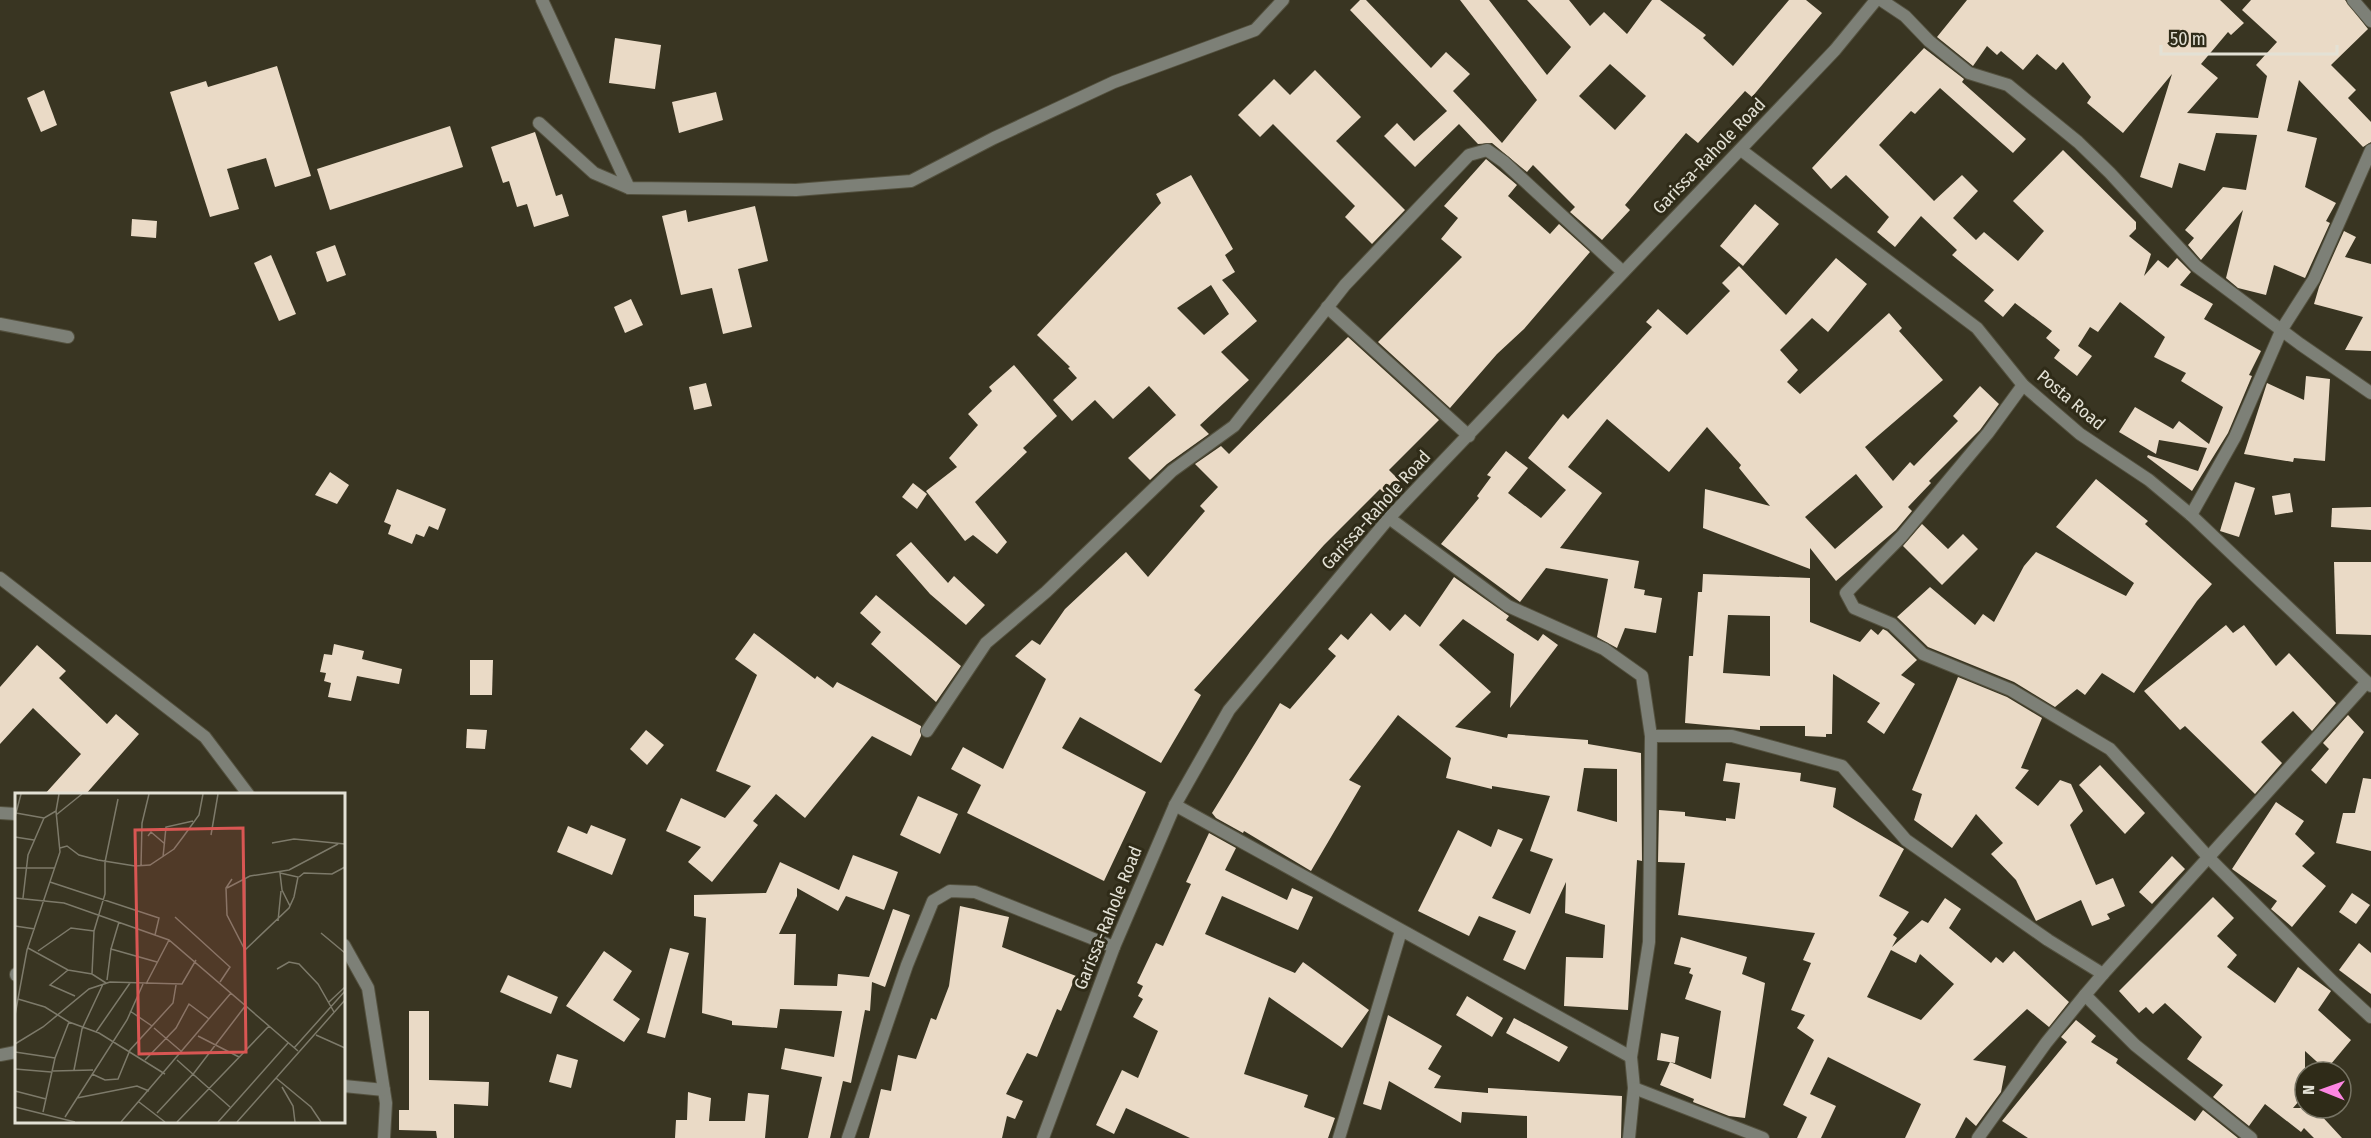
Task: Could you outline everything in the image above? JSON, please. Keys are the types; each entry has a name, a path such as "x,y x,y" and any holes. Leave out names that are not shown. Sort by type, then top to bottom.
{"street":[{"path":"542,0 628,188"},
{"path":"539,123 594,173 628,188 796,190 911,181 994,138 1114,82 1255,30 1282,0"},
{"name":"Garissa-Rahole Road","path":"1042,1138 1114,947 1175,805 1229,710 1389,518 1741,150 1835,50 1876,0"},
{"path":"1881,0 1905,16 1929,41 1969,72 2008,85 2078,141 2110,172 2196,266 2371,393"},
{"path":"2353,0 2371,21"},
{"path":"927,731 986,643 1046,592 1172,471 1234,426 1327,307 1451,170 1468,155 1487,150 1504,162 1623,272"},
{"name":"Posta Road","path":"1741,150 1977,328 2023,385 2080,434 2149,480 2191,514 2369,684"},
{"path":"2191,514 2235,437 2282,329 2314,279 2371,150"},
{"path":"1327,307 1469,436"},
{"path":"0,324 68,337"},
{"path":"2023,385 1988,433 1902,536 1846,593 1849,600 1854,608 1892,624 1923,654 2011,690 2110,749 2210,859 2332,982 2371,1017"},
{"path":"1389,518 1508,606 1604,649 1642,676 1651,736 1648,942 1631,1057 1634,1088 1629,1138"},
{"path":"0,578 205,737 247,793"},
{"path":"1978,1138 2046,1042 2103,974 2369,684"},
{"path":"1651,736 1732,736 1842,766 1906,840 2049,940 2103,974"},
{"path":"1175,805 1631,1057"},
{"path":"0,813 15,814"},
{"path":"848,1138 907,965 933,901 950,891 975,892 1114,947"},
{"path":"1339,1138 1401,931"},
{"path":"345,947 368,988 384,1090 384,1138"},
{"path":"2085,995 2135,1045 2251,1138"},
{"path":"0,1055 15,1052"},
{"path":"345,1086 384,1090"},
{"path":"1634,1088 1763,1138"}],"building":[{"path":"1360,0 1366,0 1431,68 1446,52 1470,74 1453,91 1502,143 1537,100 1460,0 1489,0 1547,75 1571,47 1527,0 1569,0 1590,26 1604,12 1627,34 1652,0 1660,0 1706,35 1703,38 1733,66 1789,0 1806,0 1822,13 1752,97 1745,91 1698,143 1686,133 1625,205 1630,210 1602,240 1570,212 1575,207 1533,165 1527,172 1492,143 1478,144 1459,124 1415,167 1384,136 1397,123 1414,141 1447,111 1350,10","holes":["1610,64 1646,96 1615,130 1579,96"]},
{"path":"1967,0 2220,0 2244,23 2231,35 2228,32 2201,64 2218,78 2187,113 2258,118 2267,76 2256,65 2277,42 2242,10 2251,0 2345,0 2368,29 2331,65 2356,90 2348,98 2371,122 2371,142 2363,147 2299,80 2287,131 2317,138 2305,187 2336,203 2326,221 2330,223 2305,278 2274,265 2266,295 2238,288 2226,278 2243,210 2201,260 2188,245 2194,238 2185,230 2223,187 2246,190 2257,135 2216,133 2205,171 2179,163 2172,188 2140,177 2172,74 2123,133 2087,103 2091,97 2063,62 2056,70 2037,54 2023,70 2001,51 1997,55 1987,46 1973,66 1937,37"},
{"path":"615,38 661,45 655,89 609,83"},
{"path":"1924,48 1964,79 1962,82 2026,139 2013,153 1940,88 1915,114 1911,111 1879,145 1934,201 1962,175 1978,191 1953,218 1976,240 1984,232 2018,261 2044,231 2013,201 2063,150 2136,222 2136,229 2129,236 2151,254 2144,276 2158,260 2168,268 2177,258 2191,272 2180,285 2213,304 2204,319 2261,351 2249,375 2252,376 2228,433 2192,491 2147,457 2148,455 2198,471 2207,448 2159,440 2156,454 2119,432 2135,407 2173,429 2179,421 2209,444 2223,407 2181,381 2186,373 2154,357 2165,337 2120,302 2098,332 2090,327 2078,346 2092,356 2077,376 2054,358 2060,350 2046,338 2052,331 2015,303 2003,317 1984,301 1994,290 1952,255 1957,250 1921,216 1895,247 1877,232 1889,217 1846,175 1831,189 1812,168"},
{"path":"277,66 311,176 275,187 266,158 227,169 239,209 210,217 170,92 206,81 208,87"},
{"path":"1315,70 1361,117 1336,141 1405,210 1372,244 1345,217 1355,206 1273,124 1260,137 1238,115 1274,79 1290,95"},
{"path":"44,90 57,125 41,132 27,98"},
{"path":"716,92 723,120 679,133 672,102"},
{"path":"450,126 463,167 330,210 317,169"},
{"path":"535,132 556,196 562,194 569,216 534,227 527,204 517,207 509,181 503,183 491,147"},
{"path":"1486,159 1517,185 1508,196 1550,234 1559,224 1590,252 1524,329 1497,354 1450,408 1378,342 1462,257 1441,239 1458,218 1444,206"},
{"path":"1191,175 1233,249 1225,255 1235,272 1222,280 1257,321 1221,352 1249,380 1200,425 1209,434 1167,464 1150,480 1128,458 1176,415 1149,386 1113,419 1095,400 1072,421 1053,400 1077,378 1068,368 1070,367 1037,335 1161,203 1156,194","holes":["1211,285 1229,314 1204,335 1177,308"]},
{"path":"1755,204 1779,224 1743,266 1720,246"},
{"path":"755,206 768,261 738,269 752,327 723,334 712,288 681,295 662,216 686,210 688,222"},
{"path":"132,219 157,221 156,238 131,236"},
{"path":"2344,231 2356,237 2345,257 2371,264 2371,351 2345,350 2363,317 2314,304 2319,287"},
{"path":"335,245 346,275 327,282 316,252"},
{"path":"271,255 296,314 279,321 254,263"},
{"path":"1836,258 1867,284 1828,332 1812,318 1780,350 1798,370 1787,382 1800,394 1889,313 1902,328 1899,331 1943,380 1865,447 1893,481 1910,462 1914,466 1958,421 1953,416 1980,386 1999,404 1980,430 1929,481 1931,483 1908,507 1912,511 1896,530 1836,581 1810,548 1810,569 1703,528 1705,489 1770,506 1739,468 1741,465 1707,427 1669,472 1607,419 1568,467 1602,493 1560,548 1639,561 1634,588 1645,590 1644,595 1662,598 1656,633 1625,628 1617,648 1597,637 1608,579 1546,568 1520,602 1441,544 1479,498 1477,496 1491,477 1487,475 1506,451 1528,468 1508,493 1541,518 1566,490 1528,458 1563,414 1568,419 1652,327 1646,322 1658,309 1687,335 1730,291 1722,283 1739,266 1786,315","holes":["1856,474 1883,507 1835,549 1805,517"]},
{"path":"631,299 643,325 625,333 614,307"},
{"path":"1348,337 1439,420 1389,470 1400,481 1387,496 1380,489 1324,545 1194,690 1201,695 1161,763 1080,717 1062,748 1146,792 1104,881 967,813 981,785 951,769 963,747 1003,769 1046,679 1015,656 1032,640 1040,645 1065,609 1126,552 1148,577 1205,511 1200,506 1218,487 1195,464 1221,446 1229,454"},
{"path":"1014,365 1057,416 1023,448 1027,452 975,502 1007,542 997,554 973,535 965,541 926,491 957,467 949,458 978,425 968,414 992,391 989,387"},
{"path":"2306,376 2330,379 2325,461 2294,458 2293,462 2244,454 2267,383 2304,400"},
{"path":"706,383 712,406 694,410 689,387"},
{"path":"330,472 349,485 337,504 315,495"},
{"path":"2096,479 2148,521 2145,524 2212,584 2197,601 2134,693 2102,673 2085,695 2077,689 2055,707 2014,682 1928,647 1897,617 1930,587 1975,625 1983,614 1994,622 2024,566 2036,552 2126,596 2134,583 2056,527"},
{"path":"2235,482 2255,488 2239,537 2220,531"},
{"path":"913,483 927,494 917,509 902,497"},
{"path":"397,489 446,509 438,530 429,526 424,537 416,534 412,544 388,534 391,525 384,522"},
{"path":"2290,493 2293,512 2275,515 2272,496"},
{"path":"2371,507 2371,530 2331,527 2332,508"},
{"path":"1922,524 1948,549 1963,534 1978,549 1942,585 1903,546"},
{"path":"911,542 948,583 954,576 985,605 966,625 930,594 896,555"},
{"path":"2334,562 2371,562 2371,635 2336,634"},
{"path":"1703,574 1810,578 1810,622 1860,642 1871,629 1878,635 1883,629 1887,631 1917,660 1901,675 1915,684 1884,734 1867,722 1880,703 1833,674 1832,734 1826,734 1826,737 1805,736 1805,726 1760,726 1760,730 1685,723 1689,656 1693,656 1698,592 1702,592","holes":["1728,615 1770,616 1770,676 1723,673"]},
{"path":"1454,577 1509,616 1506,620 1538,641 1543,634 1558,645 1510,708 1514,654 1463,619 1439,645 1491,692 1455,727 1507,738 1508,734 1588,740 1588,744 1641,753 1642,861 1637,860 1628,1010 1564,1006 1566,957 1603,958 1605,925 1565,913 1566,882 1525,970 1503,960 1516,931 1479,916 1469,936 1418,911 1458,830 1491,847 1498,829 1523,839 1492,898 1530,914 1553,859 1530,851 1550,796 1492,786 1492,789 1446,778 1451,758 1398,715 1349,780 1361,786 1311,871 1244,831 1243,833 1216,818 1212,813 1280,703 1290,709 1336,656 1328,649 1341,634 1348,640 1371,613 1390,631 1405,614 1420,627","holes":["1584,768 1617,769 1617,822 1577,811"]},
{"path":"876,595 961,666 936,702 871,644 881,632 860,613"},
{"path":"2226,625 2233,633 2244,625 2276,666 2289,653 2336,703 2312,731 2293,711 2261,742 2282,763 2255,794 2185,726 2180,730 2144,691"},
{"path":"754,633 815,679 817,676 833,688 837,682 921,726 921,736 911,756 872,736 805,818 776,794 753,821 758,825 712,882 688,862 701,847 666,831 681,798 725,818 751,786 716,771 757,675 735,659"},
{"path":"334,644 364,651 362,659 402,669 399,684 357,676 351,701 328,697 331,683 324,681 326,673 320,672 324,654 332,655"},
{"path":"37,645 66,671 59,678 107,724 116,714 139,734 87,793 46,793 81,754 33,708 0,744 0,687"},
{"path":"470,660 493,660 492,695 470,695"},
{"path":"1958,677 2007,697 2042,718 2021,768 2029,770 2015,788 2038,806 2060,780 2071,784 2083,811 2070,825 2096,885 2113,878 2125,906 2107,914 2110,919 2092,926 2081,900 2036,921 2016,880 1991,854 2003,843 1976,814 1952,848 1914,820 1922,794 1912,790"},
{"path":"2348,715 2364,732 2326,784 2311,770 2329,749 2323,743"},
{"path":"467,729 487,730 485,749 466,748"},
{"path":"646,730 664,745 647,765 630,749"},
{"path":"1726,763 1801,773 1800,781 1836,788 1833,807 1904,849 1879,896 1909,912 1893,935 1897,938 1892,947 1922,920 1928,923 1945,898 1961,909 1949,928 1991,963 1996,957 2003,963 2014,951 2069,1002 2049,1027 2027,1009 1973,1060 2006,1066 2001,1092 1976,1126 1966,1117 1955,1138 1905,1138 1921,1104 1828,1057 1810,1094 1836,1106 1821,1138 1797,1138 1807,1117 1783,1105 1814,1040 1797,1028 1805,1015 1791,1010 1811,963 1803,960 1815,933 1678,915 1685,863 1658,862 1659,810 1685,812 1685,816 1726,821 1726,818 1735,819 1740,783 1723,781","holes":["1891,950 1916,963 1920,954 1954,984 1921,1020 1867,997"]},
{"path":"2100,765 2145,813 2125,834 2079,785"},
{"path":"2363,778 2371,779 2371,851 2336,843 2343,813 2355,813"},
{"path":"918,796 958,814 940,854 900,835"},
{"path":"2276,802 2304,821 2295,834 2315,853 2302,866 2326,886 2292,927 2271,909 2277,901 2232,869"},
{"path":"591,825 626,839 612,875 557,852 568,826 587,834"},
{"path":"1209,833 1236,848 1225,870 1287,900 1292,888 1313,897 1298,930 1222,896 1205,934 1295,973 1303,962 1369,1010 1342,1048 1269,997 1244,1074 1308,1095 1304,1107 1335,1118 1328,1138 1190,1138 1126,1108 1114,1134 1096,1125 1122,1070 1138,1078 1158,1031 1133,1017 1143,999 1138,996 1143,986 1137,983 1156,943 1163,946 1191,884 1186,882"},
{"path":"853,855 898,872 884,910 846,896 838,911 797,888 797,896 779,934 796,934 794,985 837,986 838,974 869,977 893,909 910,915 885,987 872,982 870,1011 865,1010 851,1083 843,1081 830,1138 808,1138 822,1077 781,1069 785,1048 834,1057 842,1011 780,1009 777,1028 732,1025 732,1021 702,1013 706,918 694,916 694,895 766,893 780,862 839,890"},
{"path":"2172,856 2185,869 2152,904 2139,892"},
{"path":"2352,893 2370,905 2356,924 2339,912"},
{"path":"2213,897 2234,918 2217,936 2237,955 2227,967 2275,1003 2298,967 2331,991 2318,1010 2351,1040 2334,1060 2315,1060 2305,1051 2305,1060 2293,1060 2293,1120 2325,1120 2342,1138 2314,1138 2304,1128 2301,1132 2265,1104 2249,1126 2213,1097 2223,1085 2187,1059 2202,1037 2165,1003 2153,1014 2146,1007 2139,1013 2119,991"},
{"path":"960,906 1009,917 1002,947 1076,976 1061,1011 1057,1009 1037,1057 1027,1053 1006,1094 1023,1101 1015,1119 1007,1116 1002,1138 869,1138 881,1089 891,1091 898,1055 916,1059 931,1018 936,1020 949,986"},
{"path":"1681,937 1747,957 1742,974 1765,983 1745,1118 1729,1116 1693,1102 1694,1099 1660,1085 1670,1062 1711,1079 1721,1011 1685,999 1693,975 1689,973 1691,968 1674,964"},
{"path":"2359,943 2371,953 2371,994 2339,970"},
{"path":"670,948 689,953 665,1038 647,1033"},
{"path":"604,951 632,971 613,1000 640,1019 624,1042 566,1006"},
{"path":"508,975 558,997 551,1014 500,992"},
{"path":"1467,996 1503,1018 1492,1037 1456,1015"},
{"path":"409,1011 429,1011 429,1080 489,1082 488,1106 454,1104 454,1138 437,1138 436,1131 399,1130 399,1110 409,1110"},
{"path":"1388,1015 1442,1046 1428,1069 1441,1076 1434,1088 1488,1093 1488,1088 1622,1096 1621,1138 1527,1138 1527,1116 1462,1112 1461,1123 1389,1081 1381,1110 1363,1104"},
{"path":"1514,1018 1568,1047 1559,1062 1506,1033"},
{"path":"2076,1020 2096,1036 2091,1042 2118,1059 2116,1063 2195,1121 2203,1110 2238,1138 2028,1138 2002,1121 2067,1042 2061,1037"},
{"path":"1661,1033 1679,1037 1675,1063 1657,1060"},
{"path":"557,1054 578,1060 571,1088 549,1082"},
{"path":"688,1092 711,1098 709,1121 745,1121 748,1093 769,1095 765,1138 675,1138 676,1120 687,1120"}]}
